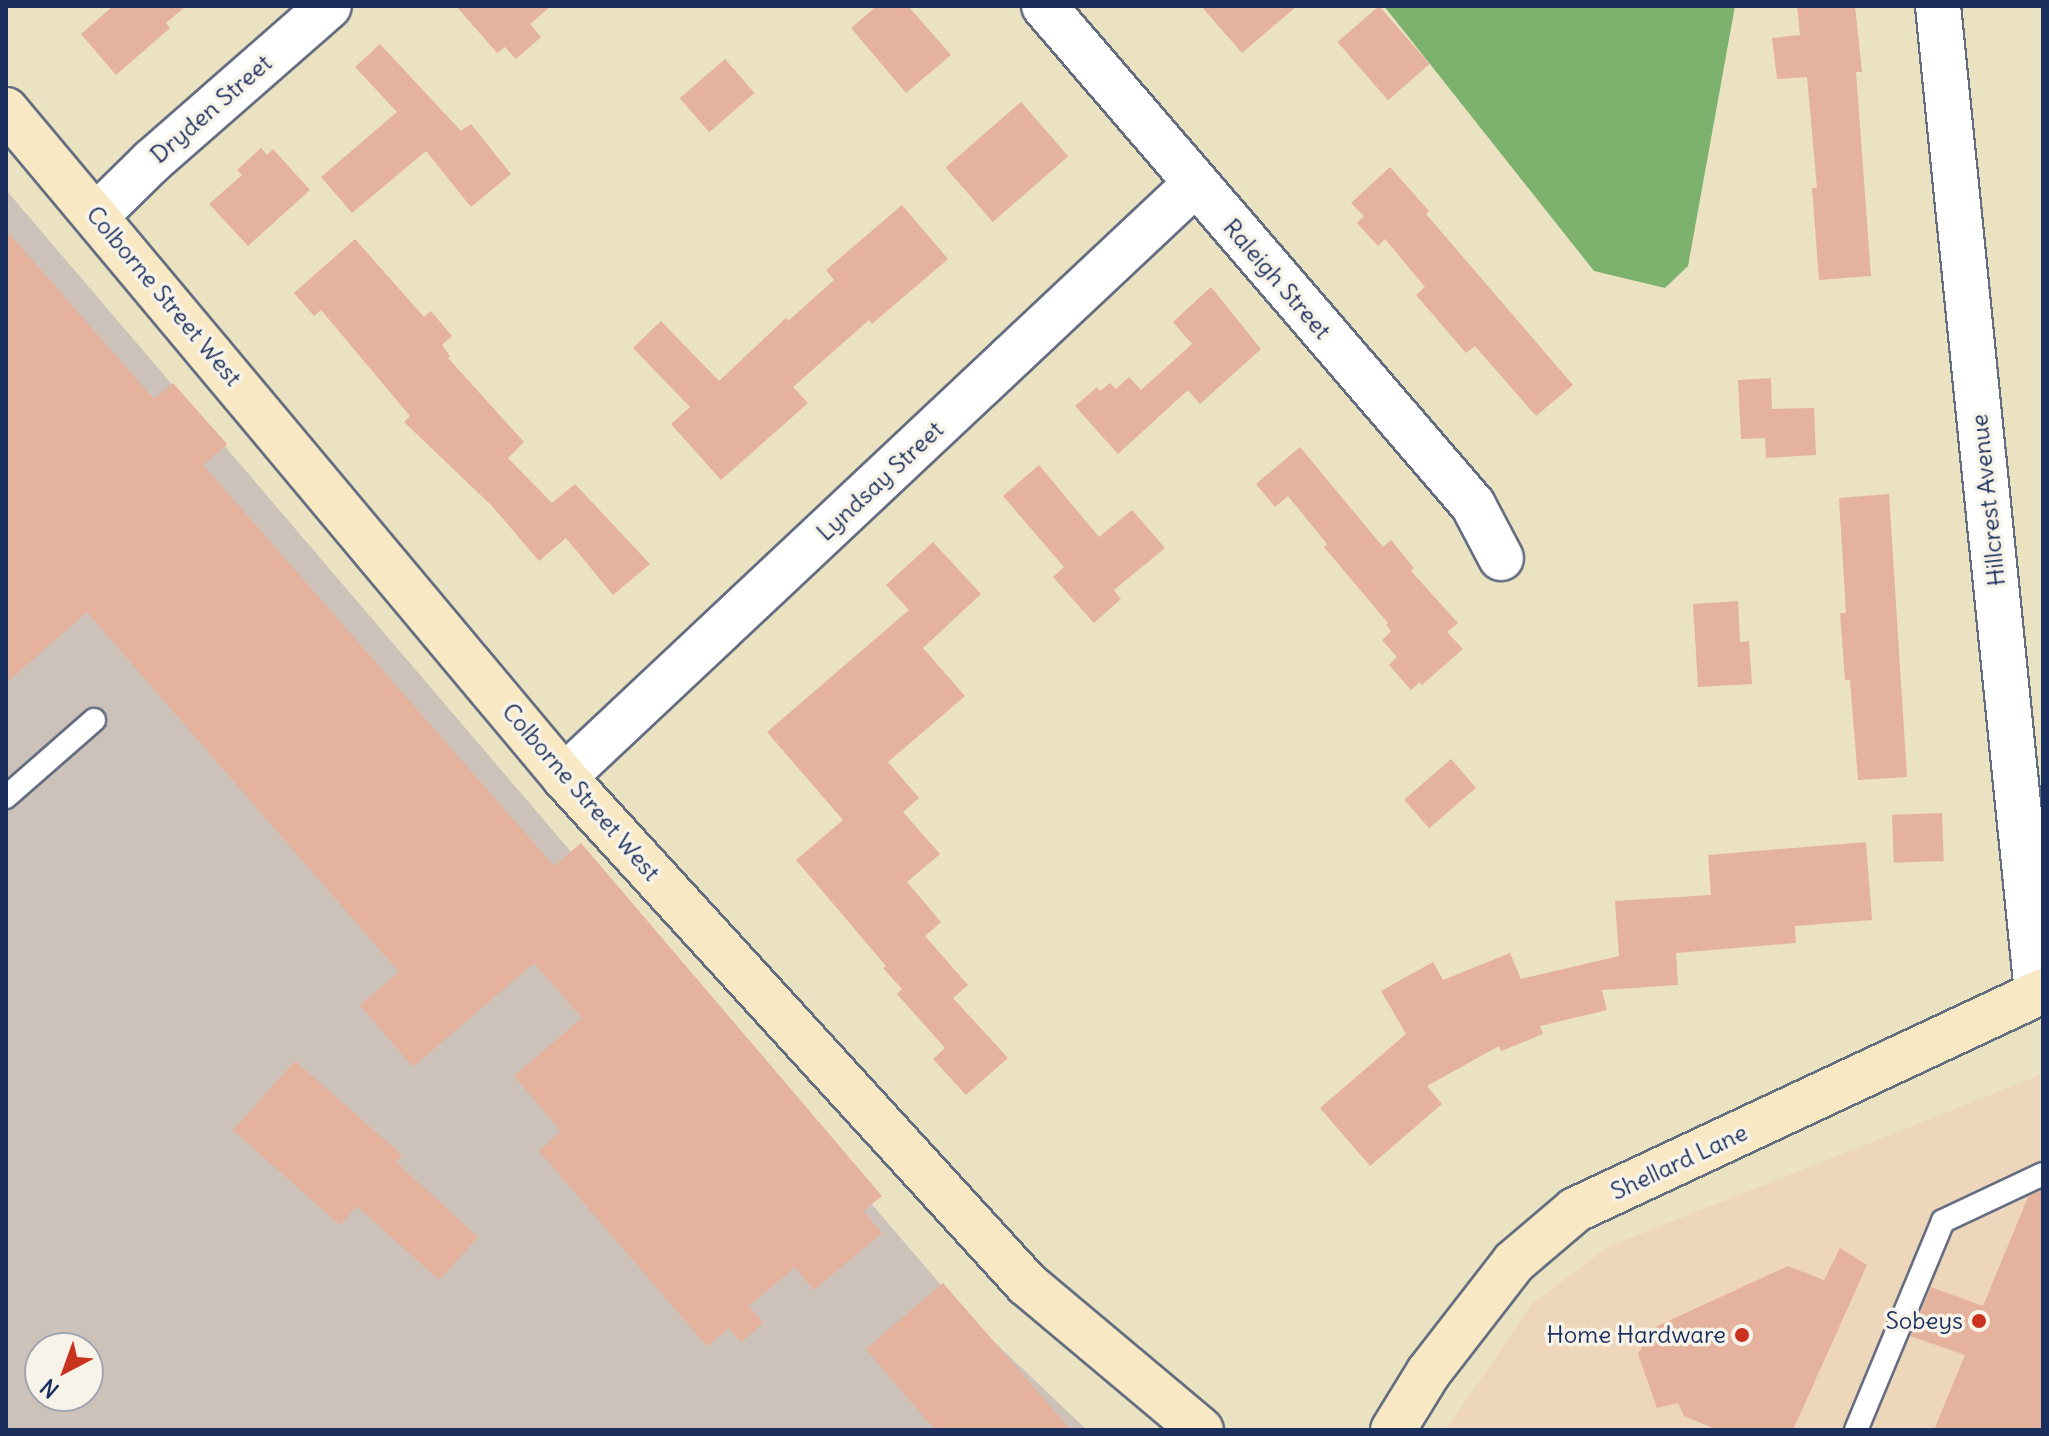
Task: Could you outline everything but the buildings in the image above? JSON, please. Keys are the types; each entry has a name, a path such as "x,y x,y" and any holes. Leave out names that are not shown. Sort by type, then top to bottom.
{"main road":[{"name":"Colborne Street West","path":"6,110 97,215 564,777 1027,1284 1201,1430"},
{"name":"Shellard Lane","path":"1393,1430 1428,1373 1514,1262 1575,1210 2040,992"}],"street":[{"name":"Dryden Street","path":"97,215 329,6"},
{"name":"Raleigh Street","path":"1044,6 1473,505 1501,558"},
{"name":"Hillcrest Avenue","path":"1938,6 2040,992"},
{"name":"Lyndsay Street","path":"564,777 1195,184"}],"lane":[{"path":"6,797 94,720"},
{"path":"1856,1430 1943,1221 2043,1174"}],"shaded area":[{"path":"6,190 969,1318 1087,1430 6,1430"},
{"path":"2043,1074 2043,1430 1446,1430 1532,1304 1608,1247"}],"green space":[{"path":"1384,6 1735,6 1688,266 1665,288 1594,271"}],"place":[{"name":"Sobeys","path":"1979,1321"},
{"name":"Home Hardware","path":"1742,1335"}]}
